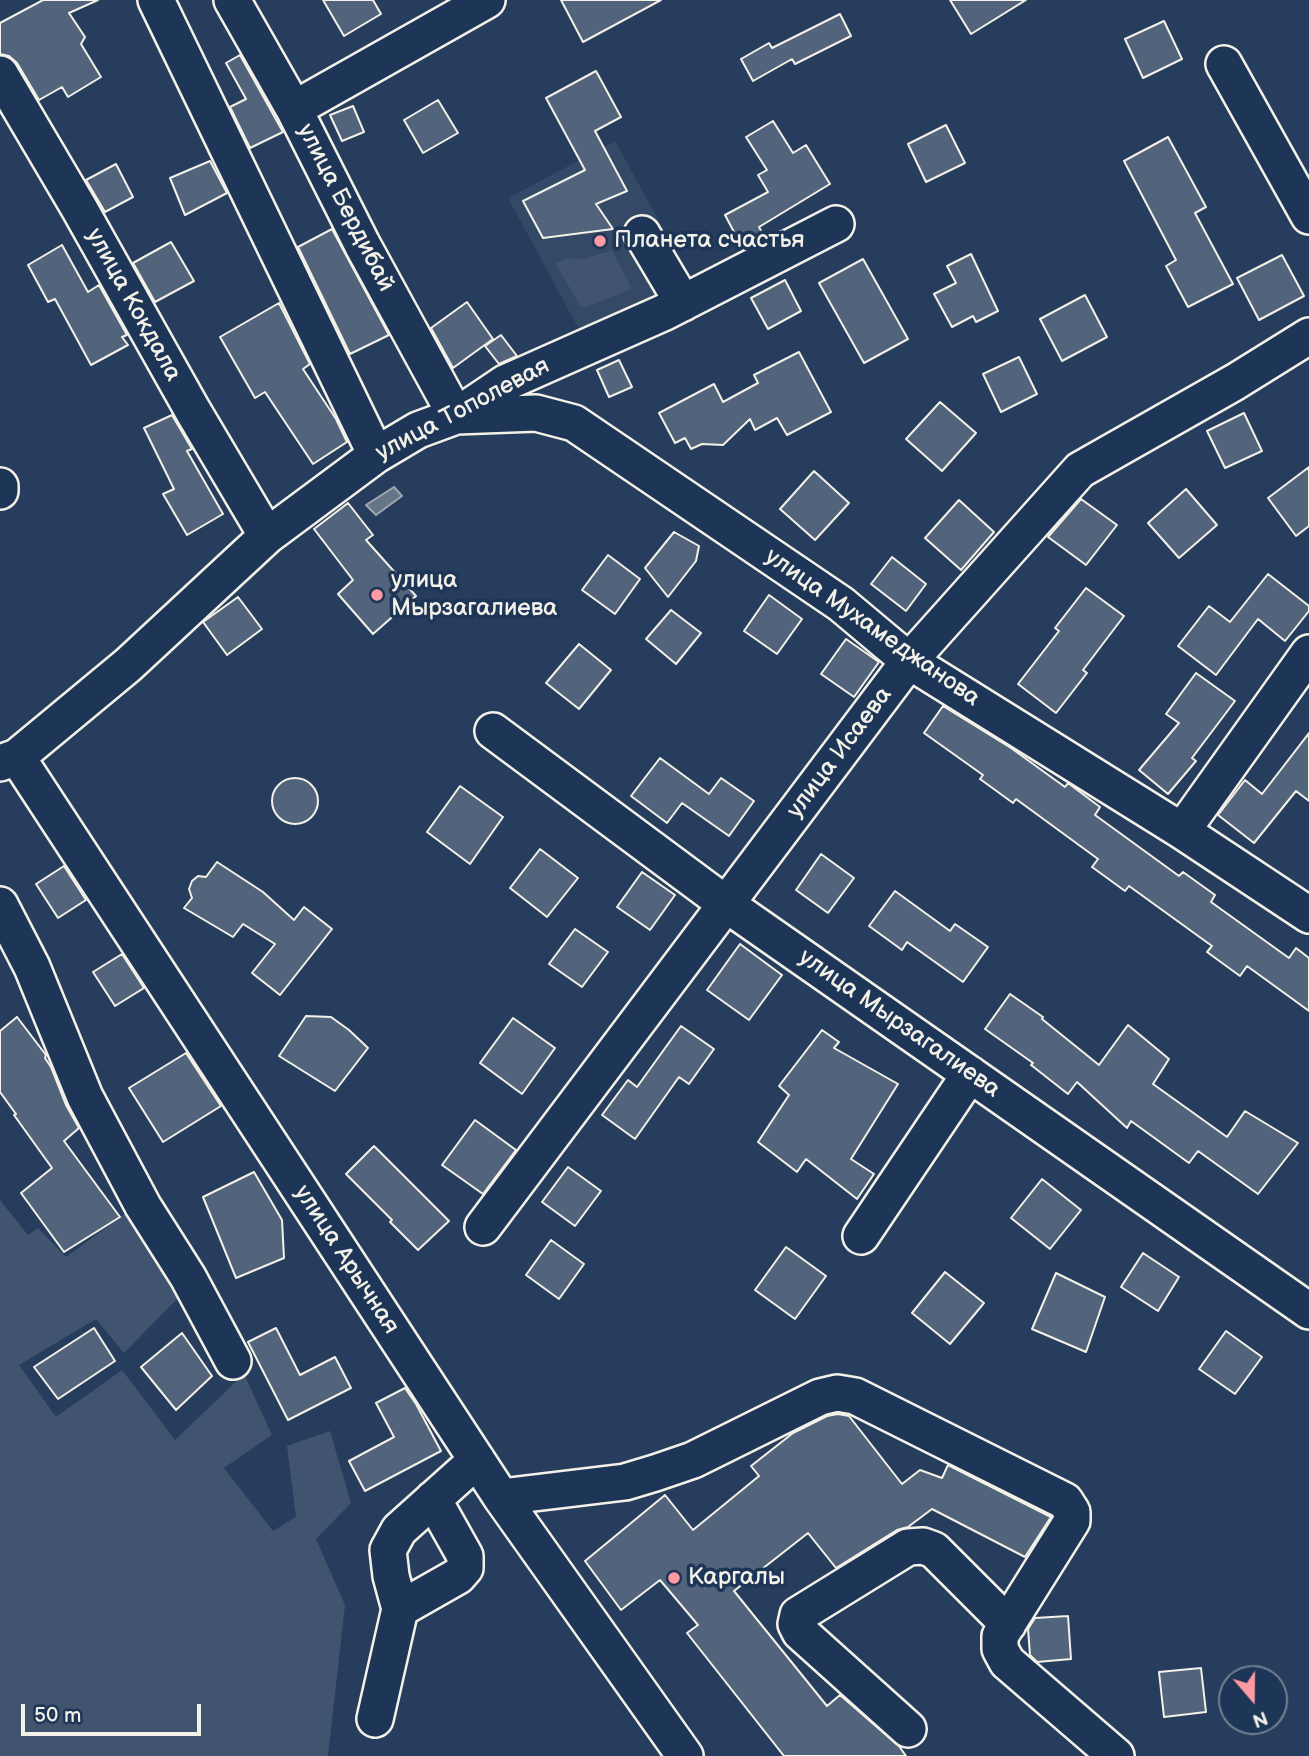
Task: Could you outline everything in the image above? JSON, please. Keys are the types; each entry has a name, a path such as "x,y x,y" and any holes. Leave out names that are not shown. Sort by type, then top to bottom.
{"street":[{"path":"156,0 376,455"},
{"name":"улица Бердибай","path":"232,0 294,109 362,244 456,416"},
{"path":"294,109 487,0"},
{"path":"1224,64 1309,216"},
{"name":"улица Кокдала","path":"0,75 267,536"},
{"name":"улица Тополевая","path":"9,760 128,665 267,536 376,455 418,430 456,416 505,383 683,303 836,224"},
{"path":"642,234 683,303"},
{"name":"улица Исаева","path":"483,1227 909,661 1080,470 1309,337"},
{"name":"улица Мухамеджанова","path":"456,416 536,413 574,423 841,604 909,661 1182,831 1309,915"},
{"path":"1182,831 1309,653"},
{"name":"улица Мырзагалиева","path":"493,731 726,904 1309,1311"},
{"name":"улица Арычная","path":"9,760 501,1497 684,1756"},
{"path":"0,905 32,967 85,1097 143,1206 188,1277 233,1361"},
{"path":"861,1236 970,1074"},
{"path":"501,1497 625,1482 692,1460 820,1397 837,1393 855,1396 1065,1501 1072,1512 1072,1521 1000,1636 1000,1649 1007,1662 1116,1756"},
{"path":"375,1719 400,1609 387,1549 399,1530 477,1460"},
{"path":"400,1609 458,1576 465,1568 465,1556 433,1499"},
{"path":"908,1730 800,1632 796,1624 798,1615 908,1547 923,1546 934,1550 1008,1624"}],"shaded area":[{"name":"Планета счастья","path":"615,141 693,283 582,335 508,198"},
{"path":"612,250 632,289 581,307 555,263 567,258 584,259"},
{"path":"394,487 402,496 376,515 366,505"},
{"path":"0,1200 28,1235 38,1228 66,1257 134,1207 185,1291 124,1353 96,1319 19,1365 56,1417 122,1370 175,1440 244,1374 272,1435 224,1468 273,1531 296,1517 287,1446 330,1431 351,1503 316,1539 345,1605 328,1756 0,1756"}],"building":[{"path":"43,0 98,0 69,13 85,37 81,44 101,77 68,97 62,87 39,100 17,63 9,56 0,54 0,23"},
{"path":"323,0 373,0 381,14 344,36"},
{"path":"561,0 661,0 583,42"},
{"path":"950,0 1026,0 971,34"},
{"path":"840,14 851,36 795,64 792,59 753,81 741,59 769,43 772,48"},
{"path":"1164,21 1182,59 1143,78 1125,39"},
{"path":"240,55 283,132 250,148 230,107 246,99 226,63"},
{"path":"596,71 621,117 595,131 627,191 596,204 613,229 543,238 523,201 585,170 546,98"},
{"path":"438,100 458,133 423,153 404,120"},
{"path":"353,106 364,132 342,141 330,115"},
{"path":"773,121 793,153 806,145 830,184 759,227 765,238 743,249 725,215 768,192 758,175 767,170 746,137"},
{"path":"946,125 965,163 926,182 908,144"},
{"path":"1168,137 1206,207 1195,213 1233,284 1188,307 1166,266 1176,260 1124,161"},
{"path":"210,161 227,193 185,215 170,178"},
{"path":"116,164 133,197 105,212 86,180"},
{"path":"332,229 389,335 350,354 298,247"},
{"path":"171,242 194,281 155,302 133,263"},
{"path":"62,245 88,292 99,285 127,335 122,337 128,345 91,365 55,299 48,302 28,265"},
{"path":"971,254 998,311 976,322 973,316 952,327 934,294 956,283 947,266"},
{"path":"1282,255 1304,296 1259,320 1237,278"},
{"path":"863,259 908,339 864,363 819,283"},
{"path":"785,280 801,311 768,329 751,298"},
{"path":"1085,295 1107,337 1062,361 1040,319"},
{"path":"467,302 493,339 453,368 431,328"},
{"path":"279,303 310,364 303,369 336,419 347,442 313,464 265,392 255,398 220,337"},
{"path":"501,335 517,356 499,364 485,346"},
{"path":"799,352 831,412 787,435 777,418 755,430 750,419 723,445 702,444 691,449 685,438 675,443 659,413 714,384 723,402 758,383 754,375"},
{"path":"1019,357 1037,394 1001,412 983,374"},
{"path":"619,360 632,387 609,397 597,370"},
{"path":"940,402 976,433 942,471 906,439"},
{"path":"1244,413 1262,451 1225,468 1207,431"},
{"path":"172,415 192,449 187,451 223,514 187,535 163,494 174,489 144,428"},
{"path":"1309,467 1309,526 1296,536 1268,498"},
{"path":"814,471 849,503 815,540 780,509"},
{"path":"1186,489 1217,525 1179,558 1148,523"},
{"path":"1081,499 1117,525 1086,565 1048,537"},
{"path":"959,500 994,532 961,570 925,538"},
{"path":"348,503 373,535 366,540 416,596 373,634 338,594 353,580 314,529"},
{"path":"674,532 699,546 696,561 668,597 645,568"},
{"path":"608,555 640,579 615,614 582,590"},
{"path":"892,557 926,584 906,611 871,584"},
{"path":"1268,574 1309,606 1309,611 1285,641 1258,619 1216,675 1178,646 1209,606 1230,622"},
{"path":"1086,588 1124,616 1083,670 1087,673 1056,713 1018,684 1059,631 1055,628"},
{"path":"769,595 802,619 777,654 744,631"},
{"path":"238,597 262,629 227,655 203,622"},
{"path":"671,610 701,633 676,664 646,639"},
{"path":"846,639 879,662 854,697 821,674"},
{"path":"579,644 611,670 579,709 546,683"},
{"path":"1196,673 1235,701 1192,758 1196,761 1168,794 1139,770 1179,723 1166,714"},
{"path":"943,706 1011,748 1065,787 1068,783 1100,807 1095,815 1179,876 1183,872 1215,895 1211,902 1289,958 1296,948 1309,958 1309,1011 1247,966 1240,976 1207,952 1212,946 1129,886 1125,891 1092,867 1098,859 1016,799 1013,803 980,779 983,775 924,733"},
{"path":"1309,733 1309,801 1296,791 1254,843 1218,815 1245,780 1262,794"},
{"path":"660,758 709,794 721,778 754,801 729,836 682,803 667,823 631,796"},
{"path":"295,778 312,784 318,801 312,818 295,824 278,818 272,801 278,784"},
{"path":"460,786 503,817 470,864 427,832"},
{"path":"540,849 578,878 547,917 510,888"},
{"path":"821,854 854,878 828,913 796,890"},
{"path":"217,862 263,892 294,920 304,907 332,929 280,995 252,973 275,944 243,924 233,937 184,908 192,898 189,889 192,881 198,876 206,877"},
{"path":"64,866 86,900 58,918 36,884"},
{"path":"642,872 675,895 650,930 617,907"},
{"path":"895,891 950,931 955,924 988,947 963,982 907,942 902,950 869,926"},
{"path":"575,929 608,952 582,987 549,964"},
{"path":"740,944 782,975 749,1020 707,990"},
{"path":"122,954 144,988 115,1006 93,972"},
{"path":"1010,994 1043,1017 1042,1019 1099,1065 1128,1025 1169,1059 1153,1084 1227,1137 1245,1111 1298,1143 1258,1194 1198,1151 1189,1163 1131,1121 1127,1128 1077,1082 1068,1094 1031,1065 1033,1063 985,1029"},
{"path":"306,1016 331,1017 368,1048 335,1091 279,1056"},
{"path":"17,1017 46,1055 66,1105 79,1128 64,1141 120,1217 64,1252 21,1193 52,1168 0,1092 0,1031"},
{"path":"513,1018 555,1048 522,1094 480,1063"},
{"path":"681,1026 714,1049 689,1084 679,1077 635,1139 602,1115 628,1080 637,1087"},
{"path":"822,1030 839,1042 834,1048 898,1084 851,1159 874,1174 857,1199 806,1159 797,1172 758,1142 789,1095 779,1086"},
{"path":"186,1053 221,1106 163,1142 129,1088"},
{"path":"475,1120 516,1150 483,1194 442,1165"},
{"path":"374,1146 449,1221 418,1250 346,1174"},
{"path":"568,1167 601,1191 575,1226 542,1202"},
{"path":"254,1172 282,1220 284,1258 236,1278 203,1197"},
{"path":"1042,1179 1081,1210 1050,1249 1011,1218"},
{"path":"551,1240 584,1264 559,1299 526,1275"},
{"path":"786,1247 826,1276 795,1319 755,1290"},
{"path":"1143,1253 1179,1277 1158,1311 1121,1287"},
{"path":"945,1272 984,1303 950,1344 912,1313"},
{"path":"1056,1273 1105,1297 1086,1352 1032,1329"},
{"path":"94,1328 115,1361 58,1399 34,1367"},
{"path":"276,1328 300,1375 335,1357 351,1388 288,1420 248,1342"},
{"path":"1226,1331 1262,1357 1235,1394 1199,1369"},
{"path":"182,1333 212,1376 176,1410 141,1367"},
{"path":"405,1388 441,1451 365,1491 349,1461 394,1437 376,1403"},
{"name":"Каргалы","path":"827,1416 849,1416 902,1484 920,1470 942,1478 948,1465 1051,1517 1025,1557 932,1509 908,1527 897,1530 836,1568 808,1533 734,1591 827,1706 840,1695 899,1746 906,1756 784,1756 687,1633 698,1625 660,1580 621,1610 585,1561 665,1495 693,1530 759,1476 751,1466 793,1433"},
{"path":"1068,1616 1071,1659 1037,1662 1030,1655 1028,1629 1035,1618"},
{"path":"1201,1668 1206,1712 1164,1717 1159,1672"}],"place":[{"name":"Планета счастья","path":"600,241"},
{"name":"улица Мырзагалиева","path":"377,595"},
{"name":"Каргалы","path":"674,1578"}]}
